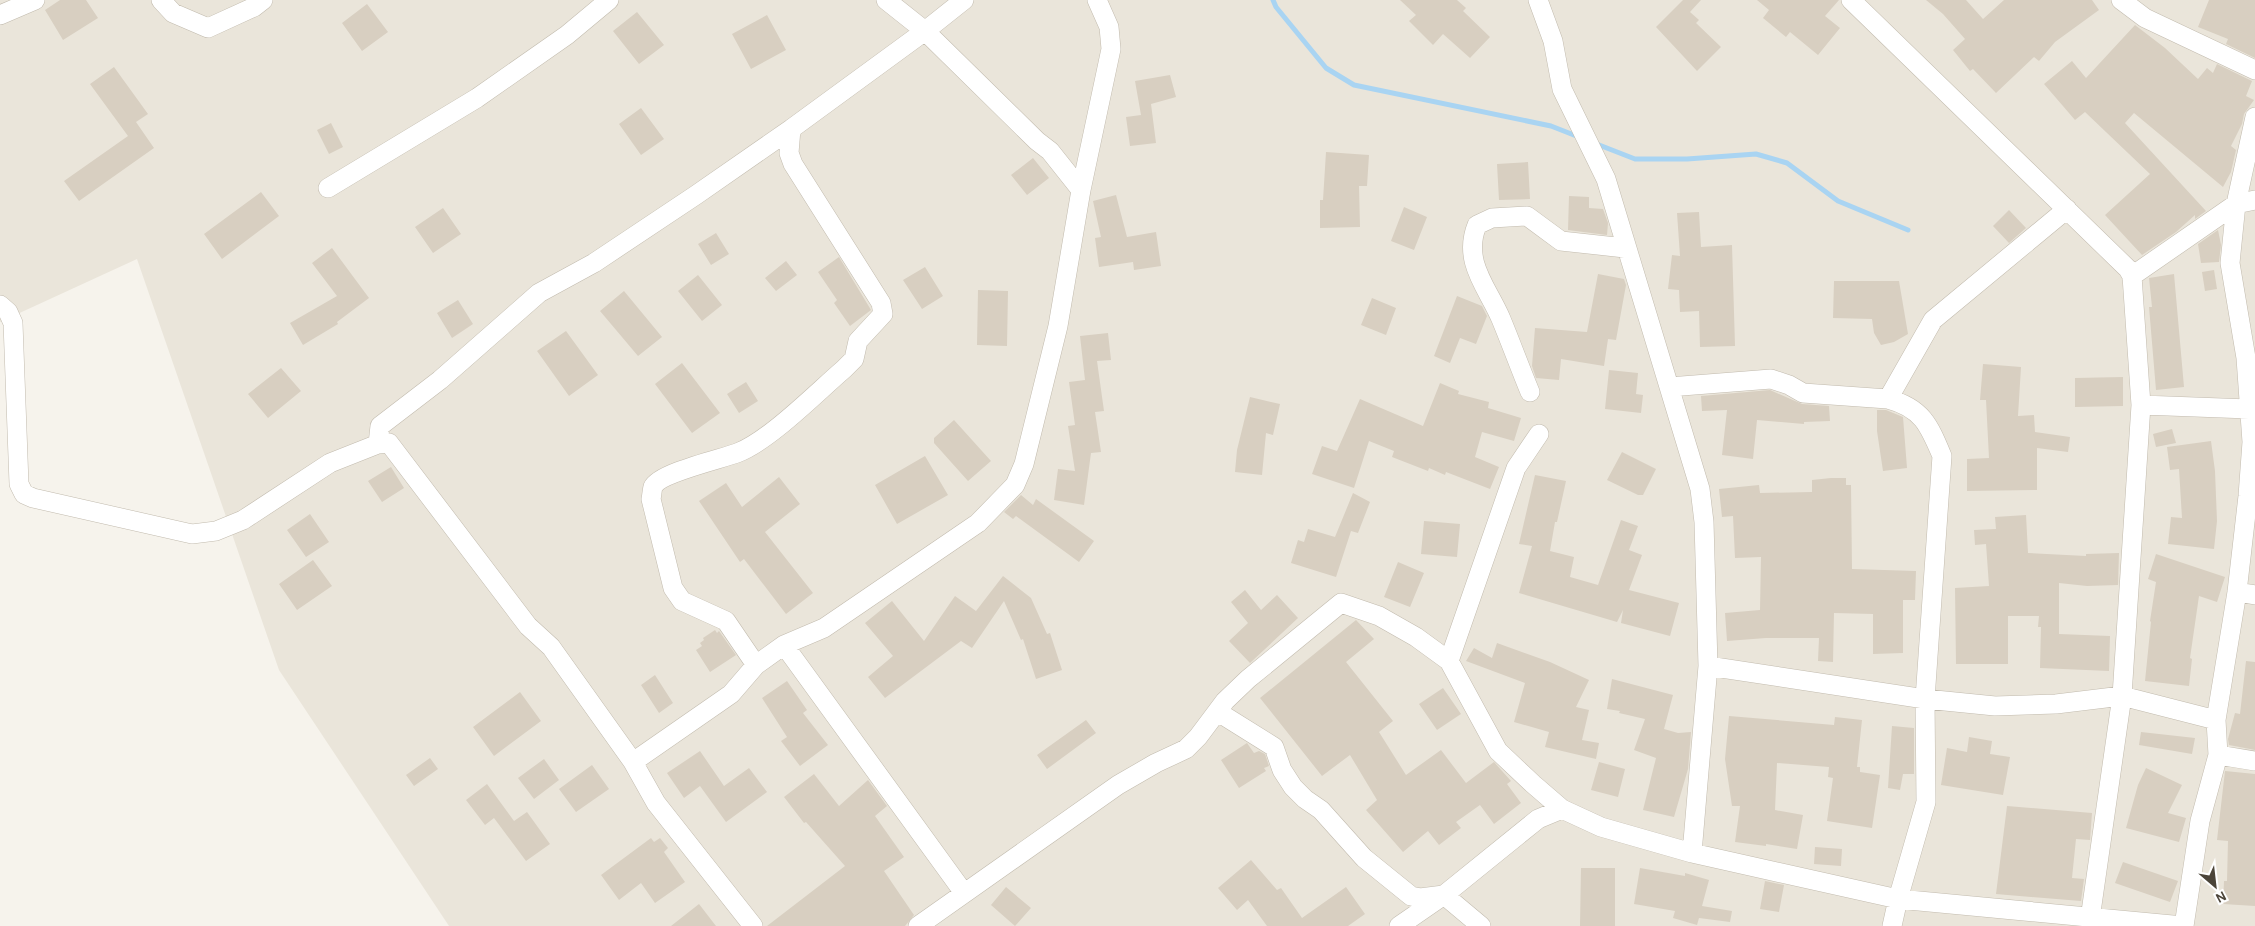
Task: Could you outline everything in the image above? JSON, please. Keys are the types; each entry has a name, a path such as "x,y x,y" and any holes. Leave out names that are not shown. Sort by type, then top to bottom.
{"street":[{"path":"0,15 35,0"},
{"path":"161,0 173,13 208,28 254,7 263,0"},
{"path":"328,188 477,98 567,35 609,0"},
{"path":"886,0 925,31 1037,141 1050,151 1081,190"},
{"path":"378,444 380,426 440,380 539,293 594,263 791,129 925,31 964,0"},
{"path":"633,762 731,694 756,665 784,645 824,628 978,523 1015,485 1024,464 1058,326 1081,190 1111,49 1109,28 1097,0"},
{"path":"1538,0 1553,41 1562,89 1606,179 1625,248 1632,260 1646,316 1700,490 1704,522 1708,666 1692,853"},
{"path":"1851,0 2067,209 2128,269 2132,276 2141,405 2122,696 2089,922"},
{"path":"2120,0 2145,18 2255,70"},
{"path":"918,926 1118,785 1156,763 1186,749 1225,702 1248,679 1341,603 1379,616 1416,637 1449,661 1498,751 1562,809 1601,827 1692,853 1898,899 2089,922 2184,926 2200,821 2218,755 2216,720 2246,593 2248,496 2252,442 2246,358 2230,263 2236,204 2255,116"},
{"path":"756,665 726,621 682,601 673,588 651,499 653,487 660,480 706,461 736,454 752,447 844,369 854,358 858,341 883,314 881,303 793,164 790,153 791,129"},
{"path":"2132,276 2236,204 2255,200"},
{"path":"1888,399 1933,320 2067,209"},
{"path":"1530,392 1500,318 1483,286 1475,265 1472,238 1477,225 1492,218 1527,216 1561,241 1625,248"},
{"path":"0,305 8,312 13,323 19,484 24,494 33,498 192,534 216,531 243,520 330,463 378,444 389,443 528,626 551,647 633,762 656,803 753,926"},
{"path":"1669,387 1771,379 1790,385 1803,393 1888,399 1901,402 1918,412 1934,437 1942,456 1924,699 1926,802 1892,926"},
{"path":"2141,405 2249,409"},
{"path":"1449,661 1516,468 1539,434"},
{"path":"784,645 964,893"},
{"path":"1708,666 1924,699 1995,706 2056,704 2122,696 2216,720"},
{"path":"1218,712 1274,747 1282,770 1293,787 1305,799 1321,810 1364,858 1411,896 1420,898 1444,895 1481,926"},
{"path":"2218,755 2255,761"},
{"path":"1399,926 1444,895 1538,819 1562,809"}],"shaded area":[{"path":"0,0 2255,0 2255,926 449,926 279,670 137,259 0,322"}],"building":[{"path":"60,0 86,0 98,18 63,40 45,10"},
{"path":"1400,0 1457,0 1466,8 1463,11 1490,37 1470,58 1443,34 1433,45 1409,21 1416,15"},
{"path":"1683,0 1701,0 1690,12 1699,20 1696,23 1721,47 1697,71 1656,27"},
{"path":"1757,0 1839,0 1825,16 1840,28 1818,55 1790,32 1786,37 1763,18 1769,10"},
{"path":"1926,0 1966,0 1983,19 2004,0 2092,0 2099,10 2055,42 2039,61 2034,57 1996,93 1973,69 1970,71 1953,50 1965,39 1943,14"},
{"path":"2209,0 2255,0 2255,58 2226,44 2228,39 2198,27"},
{"path":"367,4 388,32 362,51 342,23"},
{"path":"637,12 664,45 639,64 613,31"},
{"path":"767,15 786,50 751,69 732,34"},
{"path":"2135,25 2165,48 2198,79 2207,68 2213,73 2217,64 2252,81 2246,96 2254,100 2244,114 2242,124 2231,146 2236,150 2231,172 2223,187 2134,113 2125,123 2206,211 2195,219 2195,215 2176,232 2142,255 2105,215 2150,174 2085,112 2075,120 2044,84 2072,61 2086,78"},
{"path":"114,67 148,114 136,122 154,148 79,201 64,181 128,136 90,84"},
{"path":"1170,75 1176,97 1151,104 1156,143 1130,146 1126,117 1141,115 1135,81"},
{"path":"641,108 664,139 641,155 619,124"},
{"path":"331,123 343,147 329,154 317,130"},
{"path":"1326,152 1369,155 1367,186 1359,186 1360,227 1320,228 1320,200 1323,200"},
{"path":"1033,158 1049,178 1027,195 1011,175"},
{"path":"1528,162 1530,199 1499,200 1497,164"},
{"path":"261,192 279,216 222,259 204,234"},
{"path":"1116,195 1127,237 1156,232 1161,266 1134,270 1133,262 1099,267 1095,238 1101,237 1093,201"},
{"path":"1569,196 1589,197 1589,208 1603,209 1608,223 1607,235 1568,230"},
{"path":"1404,207 1427,217 1414,250 1391,241"},
{"path":"443,208 461,234 433,253 415,227"},
{"path":"2009,210 2026,228 2009,243 1993,226"},
{"path":"1699,212 1701,247 1732,245 1735,346 1700,347 1699,311 1680,312 1679,290 1668,289 1672,255 1680,256 1677,213"},
{"path":"2218,230 2221,245 2219,262 2201,263 2198,244"},
{"path":"716,233 729,254 711,265 698,244"},
{"path":"332,248 369,298 337,322 338,324 303,345 290,323 337,296 312,263"},
{"path":"839,257 871,310 850,326 834,303 837,300 818,272"},
{"path":"786,261 797,275 776,291 765,278"},
{"path":"925,267 943,296 922,309 903,280"},
{"path":"2214,270 2217,289 2205,291 2202,272"},
{"path":"1598,274 1624,279 1626,285 1616,340 1608,339 1604,366 1561,359 1559,380 1536,378 1532,366 1535,328 1587,332"},
{"path":"2174,274 2184,387 2156,390 2149,307 2152,307 2149,278"},
{"path":"698,275 722,305 702,321 678,291"},
{"path":"1834,281 1899,281 1908,334 1894,342 1881,345 1874,333 1872,319 1833,318"},
{"path":"978,290 1008,291 1007,346 977,345"},
{"path":"624,291 662,337 638,356 600,311"},
{"path":"1457,296 1482,306 1487,316 1476,344 1460,338 1450,363 1434,356"},
{"path":"1372,298 1396,308 1386,335 1361,325"},
{"path":"458,300 473,324 452,338 437,313"},
{"path":"566,331 598,375 569,396 537,351"},
{"path":"1108,333 1111,360 1097,361 1104,411 1095,412 1101,452 1091,453 1084,505 1054,500 1058,469 1075,471 1068,426 1075,425 1069,382 1085,380 1080,336"},
{"path":"682,363 720,413 692,433 655,384"},
{"path":"1983,364 2021,367 2018,416 2034,415 2035,432 2070,437 2068,452 2037,448 2037,490 1967,491 1967,459 1989,458 1986,400 1980,400"},
{"path":"281,368 301,391 268,418 248,394"},
{"path":"1609,370 1638,373 1636,394 1643,395 1641,413 1605,409"},
{"path":"2123,377 2123,406 2075,407 2075,378"},
{"path":"746,382 758,401 739,413 727,394"},
{"path":"1440,383 1459,391 1458,394 1489,402 1488,408 1521,418 1514,441 1482,432 1475,457 1499,467 1490,489 1446,472 1445,475 1429,468 1428,471 1392,457 1394,451 1369,441 1354,488 1312,474 1322,446 1337,451 1360,399 1423,426"},
{"path":"1770,390 1802,404 1829,406 1830,421 1804,422 1804,424 1757,420 1753,459 1722,455 1727,410 1702,411 1701,396"},
{"path":"1250,397 1280,404 1273,435 1266,433 1262,475 1235,472 1237,450"},
{"path":"1877,410 1886,410 1903,417 1907,468 1883,471 1877,431"},
{"path":"954,420 991,461 968,481 934,443 934,438"},
{"path":"2172,429 2176,443 2156,447 2153,434"},
{"path":"2211,441 2215,471 2217,521 2214,549 2168,544 2171,517 2182,518 2179,469 2170,470 2167,447"},
{"path":"1622,452 1656,469 1643,495 1638,495 1607,480"},
{"path":"925,456 948,495 897,524 875,485"},
{"path":"391,467 404,488 382,502 368,481"},
{"path":"1535,475 1566,481 1557,522 1555,522 1550,551 1574,557 1570,577 1598,585 1621,520 1638,526 1629,550 1642,555 1629,590 1679,603 1670,636 1621,623 1623,610 1617,622 1519,593 1532,546 1519,544"},
{"path":"779,477 800,504 765,532 813,593 786,614 744,559 740,562 699,501 726,483 742,507"},
{"path":"1846,478 1846,485 1851,485 1852,569 1916,571 1915,600 1903,600 1903,653 1873,654 1873,614 1834,613 1833,662 1818,661 1819,638 1766,638 1727,641 1725,613 1760,610 1761,557 1735,558 1733,516 1722,517 1719,489 1759,485 1760,493 1812,492 1812,480"},
{"path":"1353,493 1370,502 1358,533 1351,531 1336,577 1291,563 1298,540 1304,542 1308,529 1335,537"},
{"path":"1021,495 1033,505 1036,499 1094,541 1079,562 1016,516 1013,519 1004,512"},
{"path":"310,514 329,542 306,557 287,530"},
{"path":"2026,515 2028,553 2086,556 2086,554 2119,553 2118,585 2087,586 2059,583 2059,634 2110,636 2109,671 2040,668 2041,627 2038,627 2039,616 2008,616 2008,664 1956,664 1955,588 1989,586 1986,544 1975,545 1974,530 1996,529 1995,517"},
{"path":"1424,521 1460,524 1457,557 1421,554"},
{"path":"2156,554 2225,577 2217,602 2199,596 2190,658 2192,659 2189,686 2145,681 2150,621 2156,582 2148,579"},
{"path":"313,560 332,586 297,610 279,584"},
{"path":"1398,562 1424,573 1410,607 1384,597"},
{"path":"1003,576 1031,598 1047,634 1050,633 1062,670 1036,679 1023,639 1021,640 1004,601 972,648 961,641 885,698 868,677 893,656 865,623 892,601 924,641 955,596 976,611"},
{"path":"1245,590 1261,610 1277,595 1298,618 1250,663 1229,641 1248,623 1231,602"},
{"path":"1356,620 1374,639 1346,662 1393,721 1379,732 1406,775 1441,750 1466,783 1494,762 1511,781 1507,784 1521,803 1494,824 1480,805 1456,822 1461,828 1439,845 1428,831 1403,852 1366,810 1377,800 1350,755 1322,776 1260,698"},
{"path":"715,630 717,633 719,631 736,655 710,672 696,650 702,646 700,643 704,640 703,638"},
{"path":"1497,643 1550,662 1589,680 1576,707 1589,710 1582,740 1599,743 1596,759 1545,747 1549,732 1514,722 1525,683 1466,661 1474,648 1492,658"},
{"path":"2246,661 2255,662 2255,750 2229,745 2228,739 2235,713 2240,714"},
{"path":"655,675 673,703 659,713 641,685"},
{"path":"1612,679 1673,695 1664,729 1678,733 1691,732 1688,769 1674,817 1643,810 1656,758 1634,750 1645,719 1607,709"},
{"path":"787,681 807,710 803,713 828,745 800,766 781,741 787,737 762,698"},
{"path":"1443,688 1461,714 1437,730 1419,704"},
{"path":"520,692 541,721 494,756 473,727"},
{"path":"1729,716 1834,725 1835,717 1862,720 1857,767 1860,767 1860,772 1880,775 1872,828 1827,821 1833,778 1828,777 1829,767 1777,763 1775,810 1803,815 1797,849 1735,842 1740,806 1732,806 1725,759"},
{"path":"1086,720 1096,733 1047,769 1037,755"},
{"path":"1892,726 1914,728 1914,774 1903,774 1900,790 1888,788"},
{"path":"2141,732 2195,738 2192,754 2139,745"},
{"path":"1969,737 1992,741 1990,754 2010,757 2003,795 1941,785 1947,748 1967,752"},
{"path":"1247,743 1254,753 1259,751 1265,754 1269,766 1264,768 1266,771 1239,788 1221,760"},
{"path":"700,751 724,786 749,768 767,792 726,822 700,786 684,798 667,773"},
{"path":"430,758 438,769 414,786 406,775"},
{"path":"544,759 559,780 534,799 518,778"},
{"path":"1599,762 1625,769 1618,797 1591,790"},
{"path":"592,765 609,789 576,812 559,789"},
{"path":"2146,768 2182,785 2168,813 2186,818 2179,842 2126,828 2138,785"},
{"path":"2225,771 2255,774 2255,906 2223,904 2224,881 2227,881 2228,841 2217,840"},
{"path":"814,774 839,806 868,780 887,806 875,816 904,857 884,871 914,915 905,926 767,926 845,866 806,822 804,823 784,797"},
{"path":"487,784 514,821 527,812 550,844 526,861 494,818 485,825 466,800"},
{"path":"2007,806 2092,813 2090,840 2076,839 2072,878 2084,879 2081,901 1996,894"},
{"path":"651,838 654,842 660,838 668,848 664,852 685,882 655,903 641,883 619,900 601,875"},
{"path":"1815,847 1842,849 1841,866 1814,864"},
{"path":"1251,860 1277,890 1281,888 1302,918 1346,887 1365,914 1348,926 1267,926 1248,900 1237,910 1218,888"},
{"path":"2123,862 2178,881 2170,902 2115,883"},
{"path":"1581,868 1615,868 1615,926 1580,926"},
{"path":"1640,868 1685,876 1685,873 1709,880 1702,906 1732,911 1730,922 1699,918 1697,925 1673,918 1675,911 1634,904"},
{"path":"1765,881 1784,885 1779,912 1760,909"},
{"path":"1006,887 1031,908 1015,926 991,905"},
{"path":"699,904 716,926 671,926"}],"waterway":[{"path":"1273,0 1276,7 1326,68 1354,85 1551,126 1579,137"},
{"path":"1594,143 1635,159 1687,159 1756,154 1787,163 1838,201 1908,230"}]}
